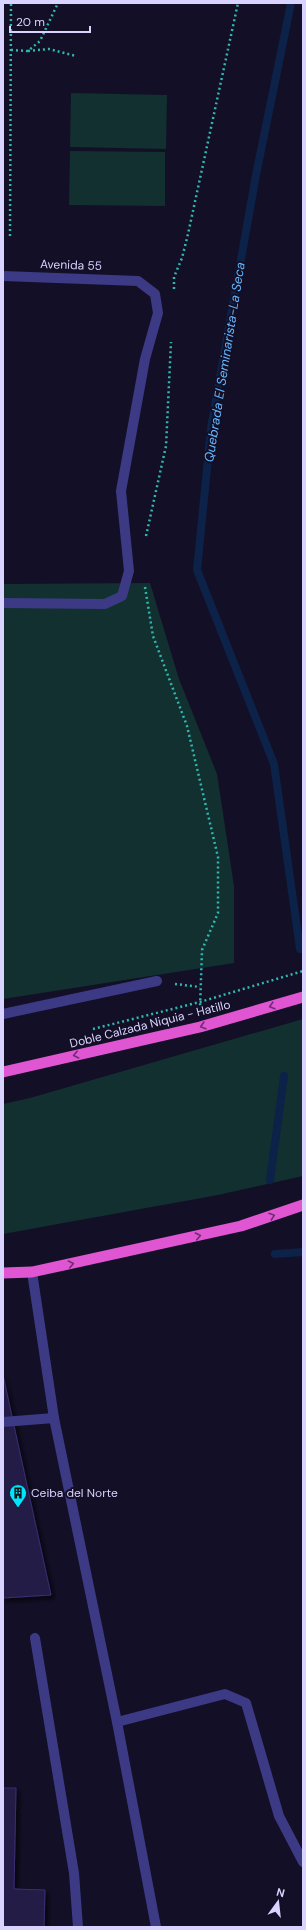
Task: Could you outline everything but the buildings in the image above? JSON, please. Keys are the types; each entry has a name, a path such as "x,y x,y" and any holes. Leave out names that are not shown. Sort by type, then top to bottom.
{"highway":[{"name":"Doble Calzada Niquia - Hatillo","path":"3,1072 200,1027 303,997"},
{"path":"3,1274 32,1272 241,1226 303,1205"}],"street":[{"name":"Avenida 55","path":"3,276 138,281 155,294 158,313 146,359 122,491 129,571 122,596 105,604 3,603"},
{"path":"3,1014 157,981"},
{"path":"32,1272 54,1418 118,1722 156,1927"},
{"path":"3,1422 54,1418"},
{"path":"35,1638 74,1873 78,1927"},
{"path":"118,1722 225,1694 246,1703 280,1816 303,1862"}],"path":[{"path":"10,236 11,3"},
{"path":"28,51 40,41 58,3"},
{"path":"174,293 174,277 182,258 238,3"},
{"path":"11,50 28,51 49,49 76,56"},
{"path":"146,537 166,446 171,339"},
{"path":"144,582 153,636 187,726 218,857 218,913 202,950 200,1027"},
{"path":"87,1031 200,1002 303,971"},
{"path":"157,981 200,987"}],"green space":[{"path":"71,93 167,95 166,149 70,147"},
{"path":"70,151 165,152 165,206 69,205"},
{"path":"150,583 179,679 217,774 234,886 234,963 3,999 3,584"},
{"path":"303,1019 303,1176 218,1195 3,1234 3,1104 30,1098"}],"waterway":[{"name":"Quebrada El Seminarista-La Seca","path":"291,3 256,175 211,428 197,570 274,764 300,949"},
{"name":"Quebrada El Seminarista-La Seca","path":"270,1180 284,1076"},
{"name":"Quebrada El Seminarista-La Seca","path":"275,1254 303,1252"}],"place":[{"name":"Ceiba del Norte","path":"18,1508"}]}
